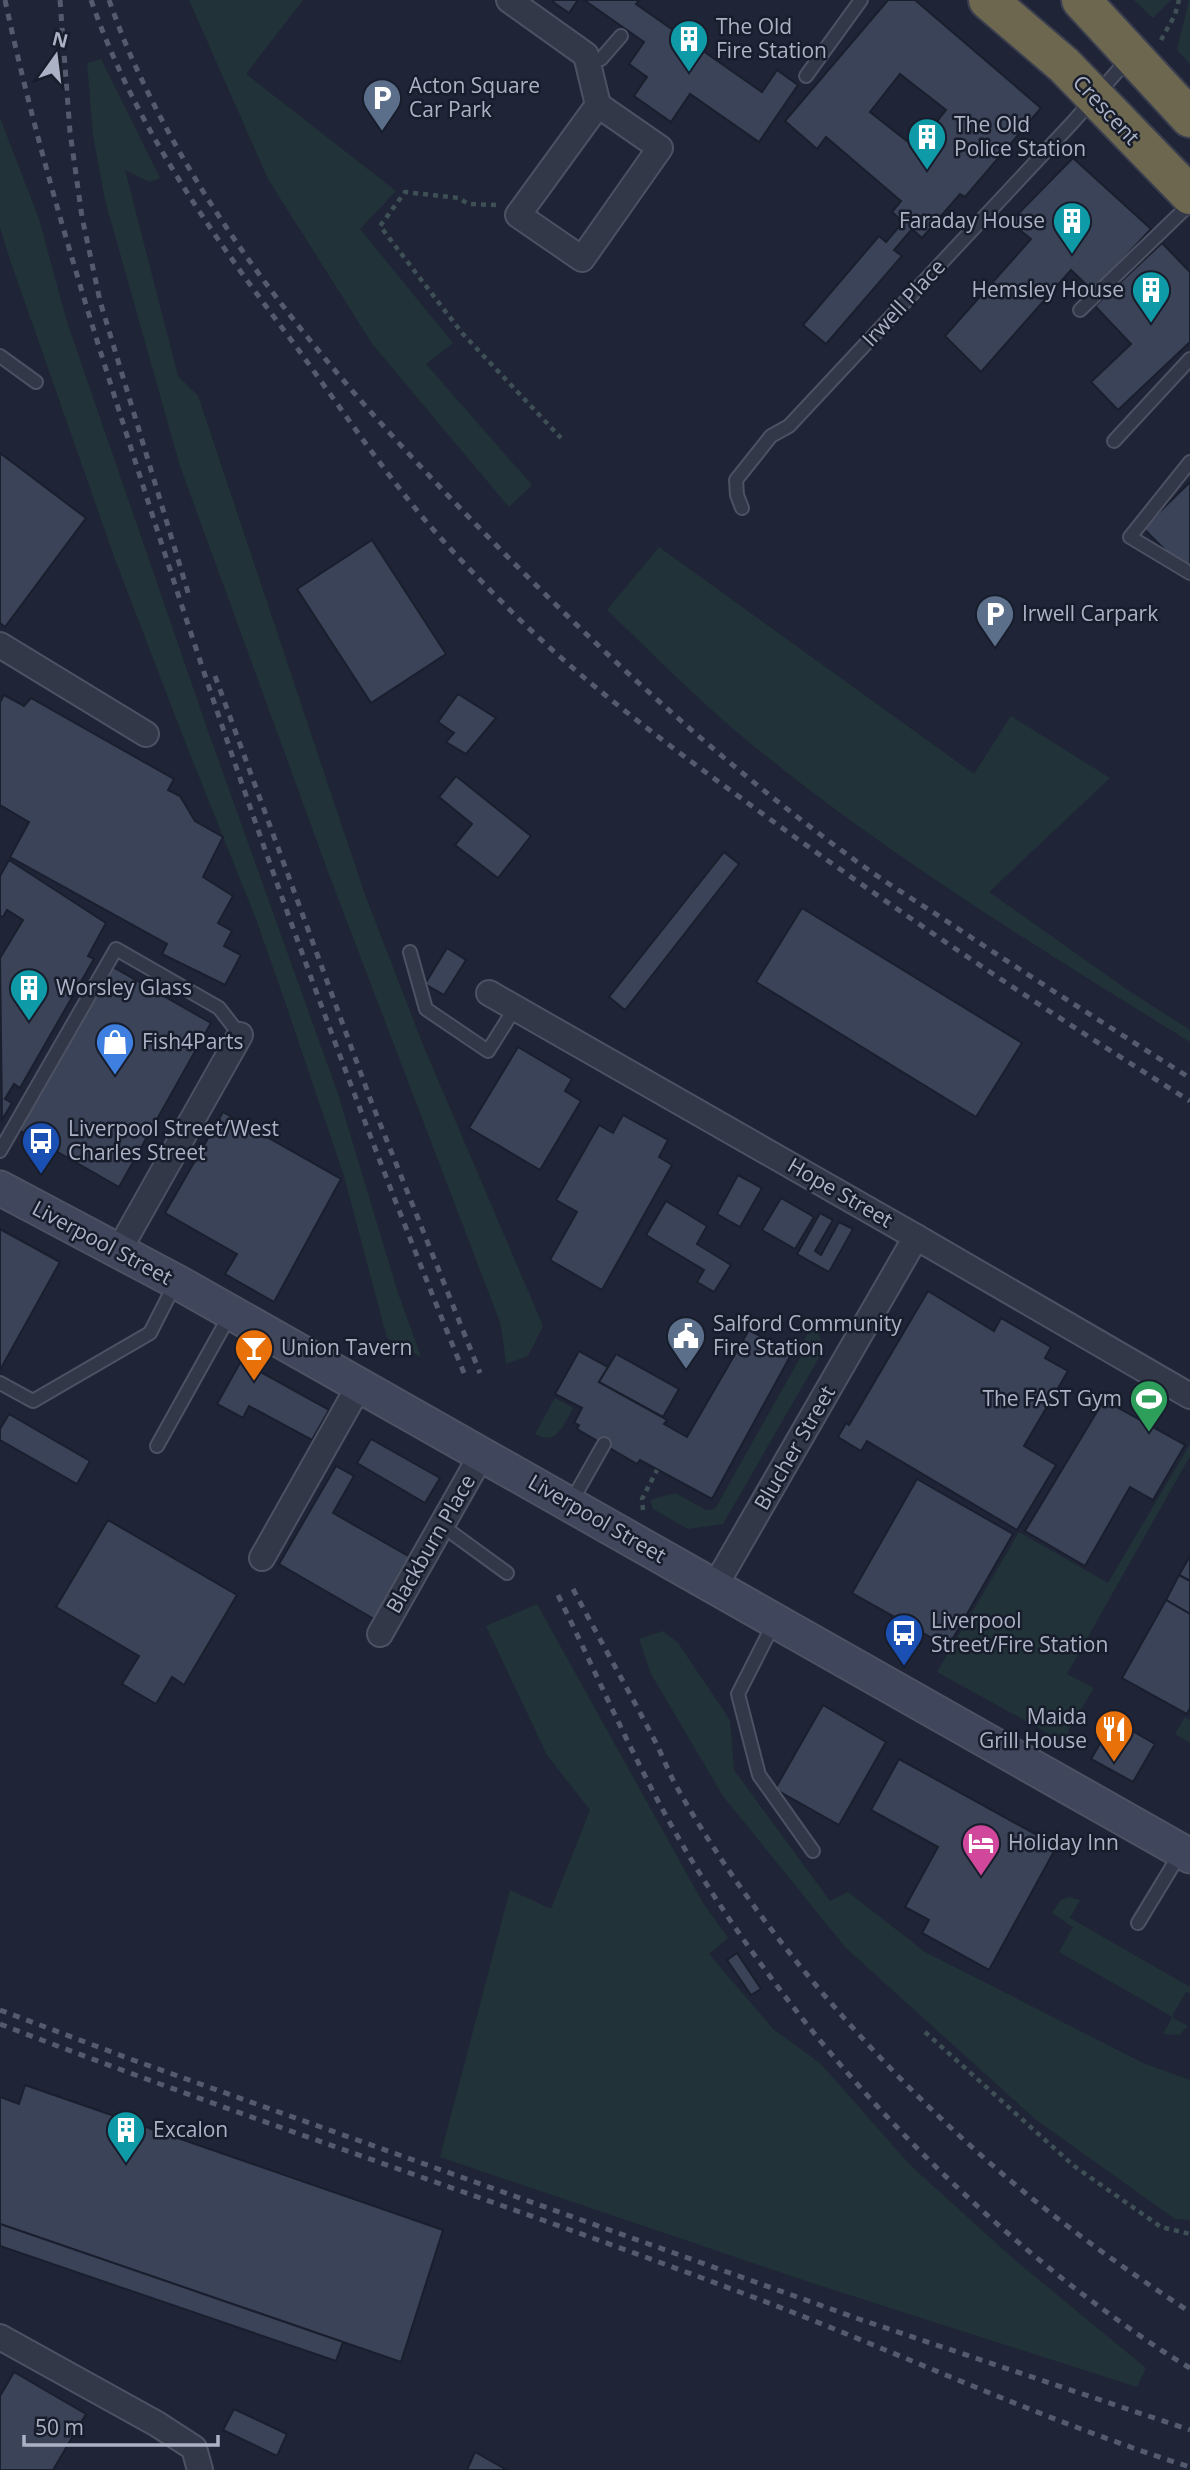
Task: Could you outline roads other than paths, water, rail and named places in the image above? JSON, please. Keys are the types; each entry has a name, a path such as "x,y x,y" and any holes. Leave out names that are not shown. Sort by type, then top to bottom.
{"highway":[{"name":"Crescent","path":"988,0 1064,65 1190,195"},
{"path":"1082,0 1107,25 1144,52 1190,118"}],"street":[{"path":"509,0 586,55 598,105 660,148 582,259 518,215 598,105"},
{"path":"1,647 146,734"},
{"name":"Hope Street","path":"489,993 1190,1396"},
{"path":"119,1250 240,1035"},
{"name":"Liverpool Street","path":"0,1188 177,1282 776,1621 1187,1848"},
{"name":"Blucher Street","path":"715,1586 916,1237"},
{"path":"262,1558 359,1386"},
{"name":"Blackburn Place","path":"380,1634 482,1454"},
{"path":"0,2337 157,2424 194,2448 200,2470"}],"lane":[{"path":"806,76 861,0"},
{"path":"587,63 601,59 621,36"},
{"name":"Irwell Place","path":"742,508 737,495 736,480 771,436 789,426 1094,97 1144,52"},
{"path":"1080,310 1190,204"},
{"path":"0,356 36,383"},
{"path":"1114,441 1190,359"},
{"path":"1190,462 1130,537 1190,573"},
{"path":"0,1151 116,949 219,1008 240,1035"},
{"path":"410,952 426,1009 488,1051 514,1008"},
{"path":"0,1383 33,1401 150,1332 177,1282"},
{"path":"157,1446 231,1313"},
{"path":"570,1504 604,1444"},
{"path":"441,1525 506,1573"},
{"path":"776,1621 738,1693 759,1775 813,1851"},
{"path":"1138,1923 1187,1848"}],"railway":[{"path":"5,0 37,132 73,262 189,629 263,845 341,1059 466,1378"},
{"path":"60,0 70,132 82,217 100,301 190,599"},
{"path":"91,0 130,92 205,220 368,447 462,562 542,641 668,744 871,891 976,963 1190,1101"},
{"path":"109,0 131,57 169,133 207,198 250,261 296,322 394,438 542,591 674,715 814,830 885,881 1190,1078"},
{"path":"215,676 371,1101 480,1373"},
{"path":"573,1589 676,1785 714,1848 795,1960 840,2014 937,2115 988,2161 1076,2233 1190,2312"},
{"path":"558,1595 641,1768 677,1836 736,1929 822,2042 868,2096 968,2198 1077,2290 1190,2368"},
{"path":"0,2010 859,2319 1190,2430"},
{"path":"0,2024 774,2305 1033,2410 1190,2467"}],"place":[{"name":"The Old Fire Station","path":"689,73"},
{"name":"Acton Square Car Park","path":"382,132"},
{"name":"The Old Police Station","path":"927,171"},
{"name":"Faraday House","path":"1072,255"},
{"name":"Hemsley House","path":"1151,324"},
{"name":"Irwell Carpark","path":"995,648"},
{"name":"Worsley Glass","path":"29,1022"},
{"name":"Fish4Parts","path":"115,1076"},
{"name":"Liverpool Street/West Charles Street","path":"41,1175"},
{"name":"Salford Community Fire Station","path":"686,1370"},
{"name":"Union Tavern","path":"254,1382"},
{"name":"The FAST Gym","path":"1149,1433"},
{"name":"Liverpool Street/Fire Station","path":"904,1667"},
{"name":"Maida Grill House","path":"1114,1763"},
{"name":"Holiday Inn","path":"981,1877"},
{"name":"Excalon","path":"126,2164"}]}
